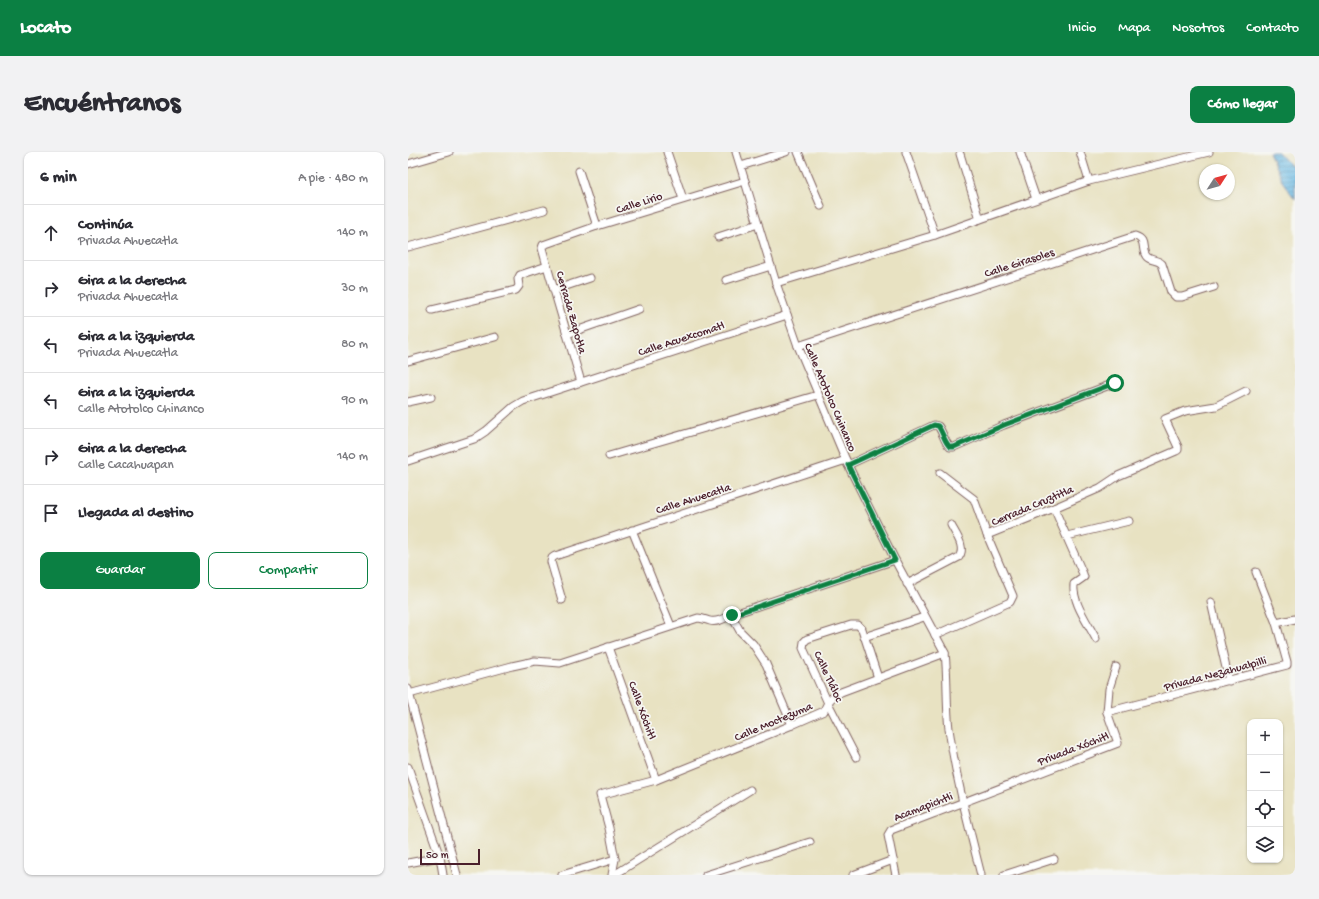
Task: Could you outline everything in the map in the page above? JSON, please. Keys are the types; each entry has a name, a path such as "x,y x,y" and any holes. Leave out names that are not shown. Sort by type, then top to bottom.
{"street":[{"path":"408,164 450,152"},
{"path":"667,152 683,199"},
{"name":"Calle Atotolco Chinanco","path":"736,152 776,283 798,346 818,395 847,463 907,584 945,654 949,729 962,802 981,875"},
{"path":"741,166 786,152"},
{"path":"798,152 821,206"},
{"path":"906,152 935,235"},
{"path":"1020,152 1036,199"},
{"path":"1080,152 1088,181"},
{"path":"776,283 935,235 1088,181 1209,152"},
{"path":"960,154 980,219"},
{"path":"579,171 597,226"},
{"name":"Calle Lirio","path":"542,248 546,243 597,226 745,181"},
{"path":"408,246 544,210"},
{"path":"718,237 758,224"},
{"name":"Calle Girasoles","path":"798,346 1134,236 1142,240 1147,257 1159,261 1162,264 1171,292 1176,297 1182,297 1214,287"},
{"name":"Cerrada Zapotla","path":"542,248 581,382"},
{"path":"432,310 516,290 519,286 518,279 520,275 547,266"},
{"path":"726,280 771,266"},
{"path":"554,290 590,278"},
{"path":"567,334 639,309"},
{"name":"Calle Acuexcomatl","path":"408,461 474,439 486,431 513,407 523,401 787,315"},
{"path":"408,361 495,337"},
{"name":"Calle Ahuecatla","path":"562,600 551,562 552,558 555,556 632,530 847,463 934,425 938,426 947,444 950,447 954,447 1011,422 1115,383 1119,384"},
{"name":"Cerrada Cruztitla","path":"935,635 1010,602 1013,596 987,535 1100,488 1118,476 1178,450 1165,419 1185,411 1216,406 1246,391"},
{"path":"609,456 818,395"},
{"path":"408,402 431,397"},
{"path":"940,473 974,499 987,535"},
{"path":"1054,508 1084,577 1074,584 1073,591 1075,599 1096,639"},
{"path":"1067,536 1129,521"},
{"path":"907,584 959,557 962,552 962,547 951,525"},
{"path":"632,530 671,626"},
{"path":"457,875 410,704 409,691 535,661 560,663 698,618 717,622 732,615 895,560"},
{"name":"Privada Nezahualpilli","path":"1107,712 1287,665 1276,624 1256,572"},
{"path":"1211,602 1229,681"},
{"path":"732,615 740,631 753,644 766,664 792,725"},
{"path":"878,678 864,636 924,617"},
{"path":"1276,624 1295,619"},
{"name":"Calle Tláloc","path":"856,757 803,648 804,642 807,639 851,625 858,625 862,629 864,636"},
{"name":"Calle Xóchitl","path":"608,647 656,780"},
{"name":"Calle Moctezuma","path":"615,859 609,828 600,795 656,780 792,725 824,711 832,697 841,692 945,654"},
{"name":"Privada Xóchitl","path":"962,802 1118,743 1107,712 1109,689 1116,667"},
{"path":"408,767 440,856 443,875"},
{"path":"613,875 750,790"},
{"name":"Acamapichtli","path":"896,875 888,835 891,830 962,802"},
{"path":"706,875 810,842"},
{"path":"408,863 440,856"},
{"path":"562,875 615,859 613,875"},
{"path":"1004,875 1054,859"},
{"path":"853,875 892,860"}],"water":[{"path":"1269,152 1278,152 1295,168 1295,199 1282,181"}],"route":[{"path":"732,615 895,560 848,465 914,436 934,425 938,426 947,444 950,447 954,447 1004,425 1115,383"}]}
